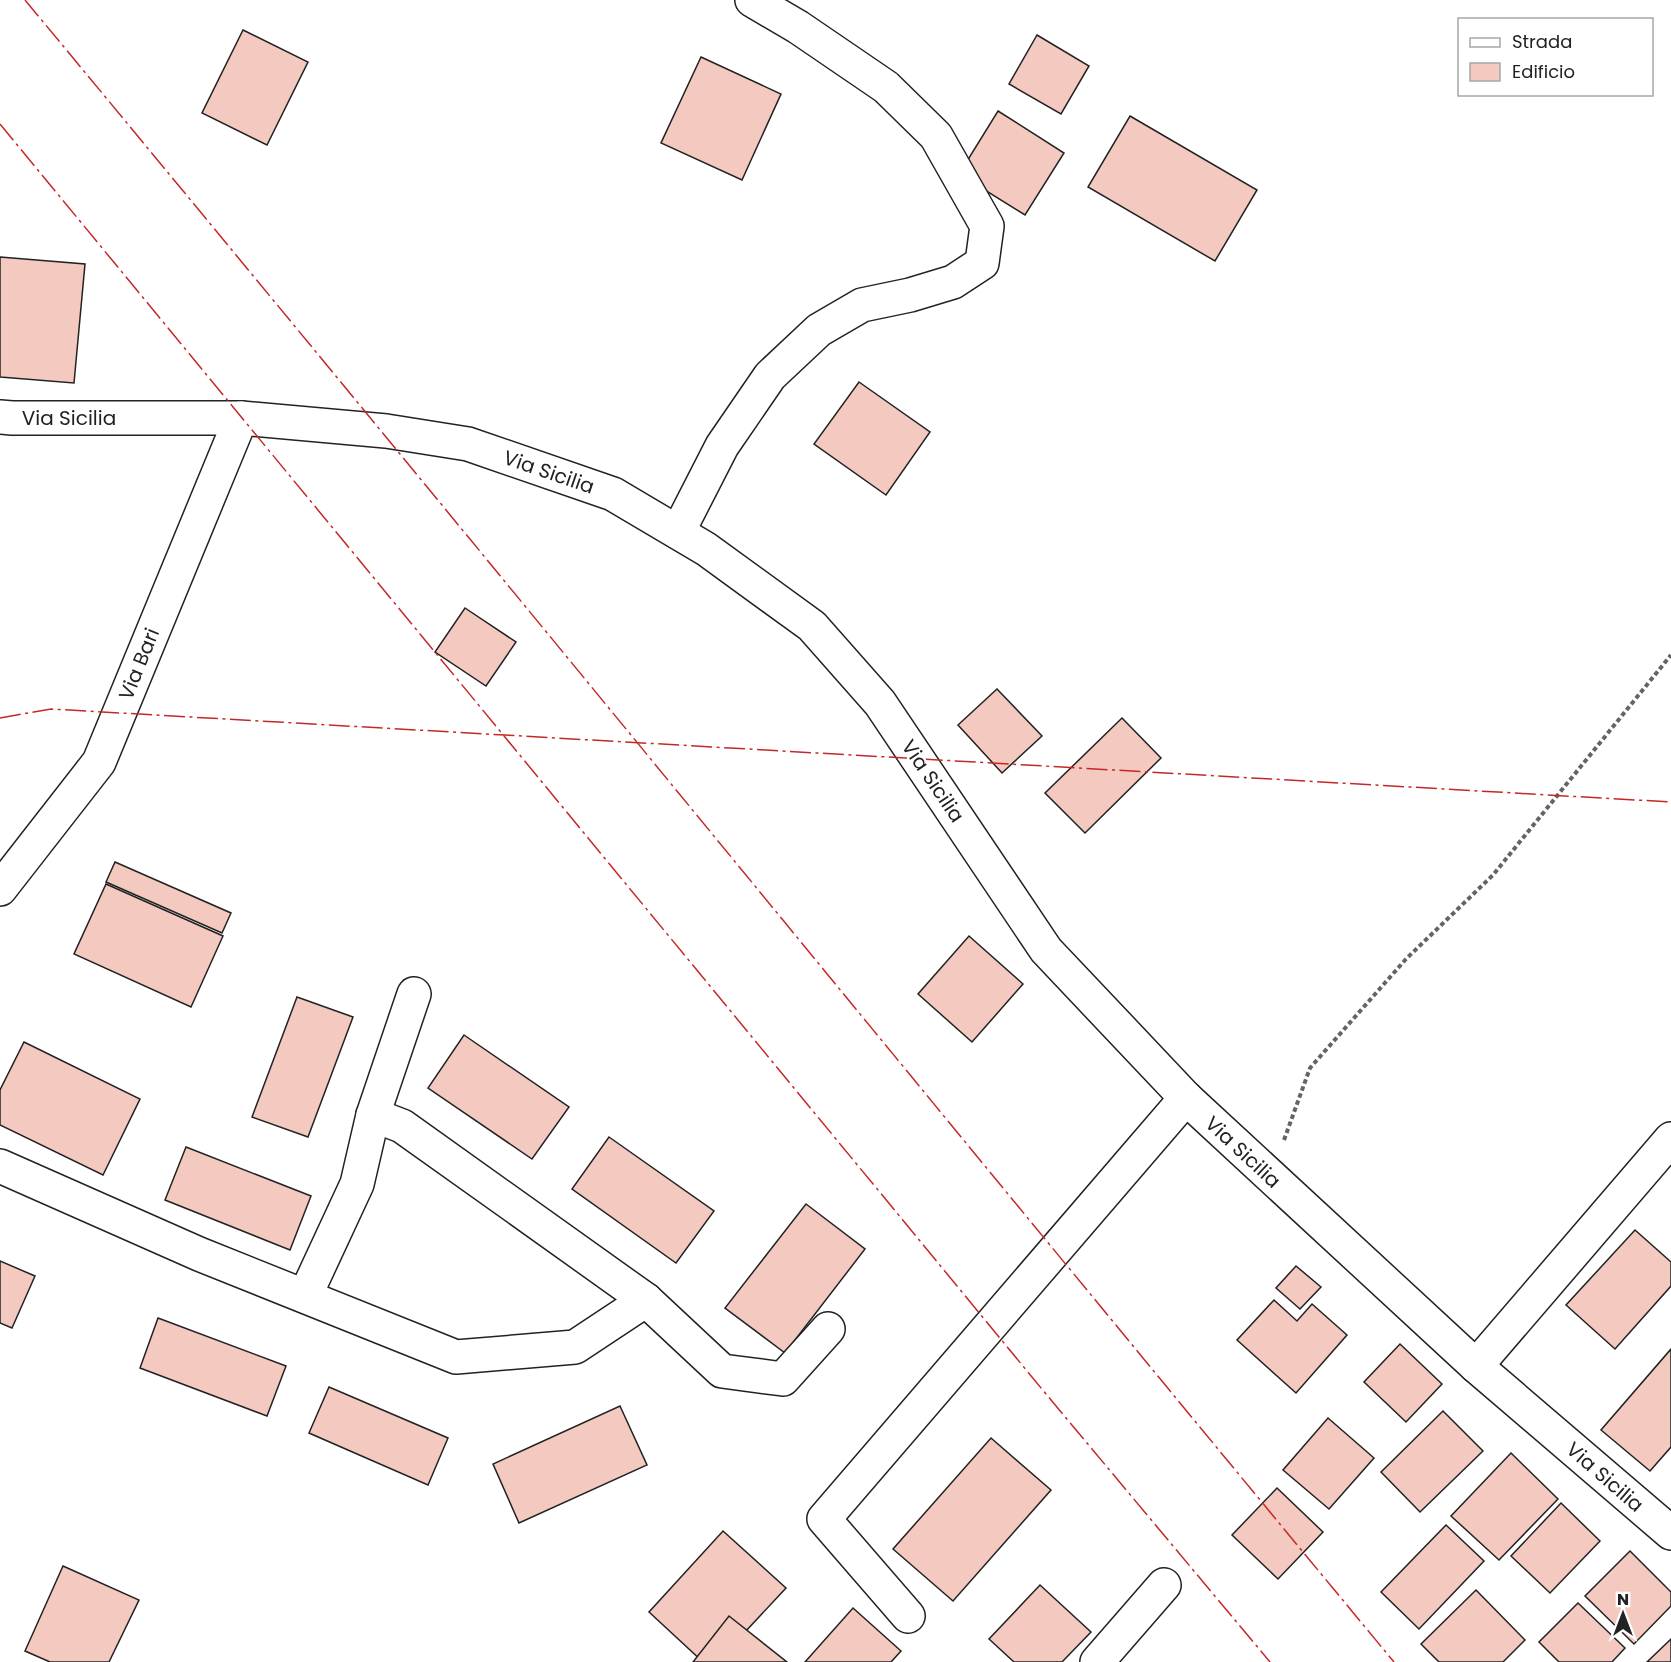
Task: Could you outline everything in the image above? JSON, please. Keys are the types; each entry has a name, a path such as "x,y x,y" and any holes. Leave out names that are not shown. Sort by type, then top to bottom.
{"street":[{"path":"678,532 722,446 770,376 819,330 862,305 910,295 952,282 982,263 987,226 936,136 886,87 798,27 752,0"},
{"name":"Via Sicilia","path":"0,417 241,418 386,430 468,444 613,494 706,549 812,626 880,703 1046,950 1186,1098 1476,1366 1671,1533"},
{"name":"Via Bari","path":"0,889 99,762 241,418"},
{"path":"305,1296 357,1184 373,1115 414,994"},
{"path":"908,1616 824,1519 1186,1098"},
{"path":"373,1115 402,1126 646,1300 722,1371 783,1379 828,1329"},
{"path":"1476,1366 1671,1139"},
{"path":"0,1166 199,1254 456,1357 575,1347 646,1300"},
{"path":"1098,1662 1164,1585"}],"path":[{"path":"1271,1178 1310,1068 1406,959 1493,875 1671,655"}],"building":[{"path":"243,30 308,62 267,145 202,113"},
{"path":"1037,35 1089,66 1061,114 1009,84"},
{"path":"701,57 781,94 742,180 661,143"},
{"path":"998,111 1064,153 1025,215 959,174"},
{"path":"1130,116 1257,190 1215,261 1088,187"},
{"path":"0,257 85,264 74,383 0,377"},
{"path":"859,382 930,432 886,495 814,444"},
{"path":"465,608 516,642 486,686 435,652"},
{"path":"997,689 1042,736 1002,773 958,725"},
{"path":"1122,718 1161,758 1085,833 1045,793"},
{"path":"115,862 231,913 222,933 106,882"},
{"path":"106,884 223,936 191,1007 74,954"},
{"path":"969,936 1023,984 972,1042 918,994"},
{"path":"297,997 353,1017 308,1137 252,1117"},
{"path":"464,1035 569,1107 532,1159 428,1088"},
{"path":"24,1042 140,1099 103,1175 0,1125 0,1090"},
{"path":"609,1137 714,1211 676,1263 572,1189"},
{"path":"186,1147 311,1196 290,1250 165,1200"},
{"path":"806,1204 865,1249 785,1353 725,1308"},
{"path":"1635,1230 1671,1262 1671,1286 1615,1349 1566,1305"},
{"path":"0,1261 35,1276 12,1328 0,1323"},
{"path":"1296,1266 1321,1287 1300,1309 1276,1288"},
{"path":"1274,1300 1297,1321 1312,1304 1347,1335 1296,1393 1237,1340"},
{"path":"158,1318 286,1366 267,1416 140,1368"},
{"path":"1400,1344 1442,1384 1406,1422 1364,1382"},
{"path":"1671,1349 1671,1447 1650,1471 1601,1430"},
{"path":"329,1387 448,1438 428,1485 309,1433"},
{"path":"620,1406 647,1465 519,1523 493,1464"},
{"path":"1443,1411 1483,1451 1420,1512 1381,1472"},
{"path":"1328,1418 1374,1458 1329,1509 1283,1470"},
{"path":"991,1438 1051,1490 953,1601 893,1549"},
{"path":"1511,1453 1558,1499 1499,1560 1451,1516"},
{"path":"1277,1488 1323,1532 1278,1579 1232,1535"},
{"path":"1561,1503 1600,1541 1550,1593 1511,1556"},
{"path":"1446,1525 1484,1561 1419,1629 1381,1592"},
{"path":"723,1531 786,1588 717,1662 703,1662 649,1612"},
{"path":"1630,1551 1671,1592 1671,1606 1634,1644 1585,1596"},
{"path":"63,1566 139,1600 109,1662 50,1662 25,1651"},
{"path":"1040,1585 1091,1632 1062,1662 1014,1662 989,1639"},
{"path":"1476,1590 1525,1640 1503,1662 1439,1662 1421,1644"},
{"path":"1578,1603 1625,1648 1612,1662 1559,1662 1539,1642"},
{"path":"853,1608 901,1651 891,1662 805,1662"},
{"path":"729,1616 787,1662 693,1662"},
{"path":"1671,1639 1671,1662 1647,1662"}],"power":[{"path":"25,0 1394,1662"},
{"path":"0,124 1046,1394 1270,1662"},
{"path":"0,718 51,709 1671,802"}]}
